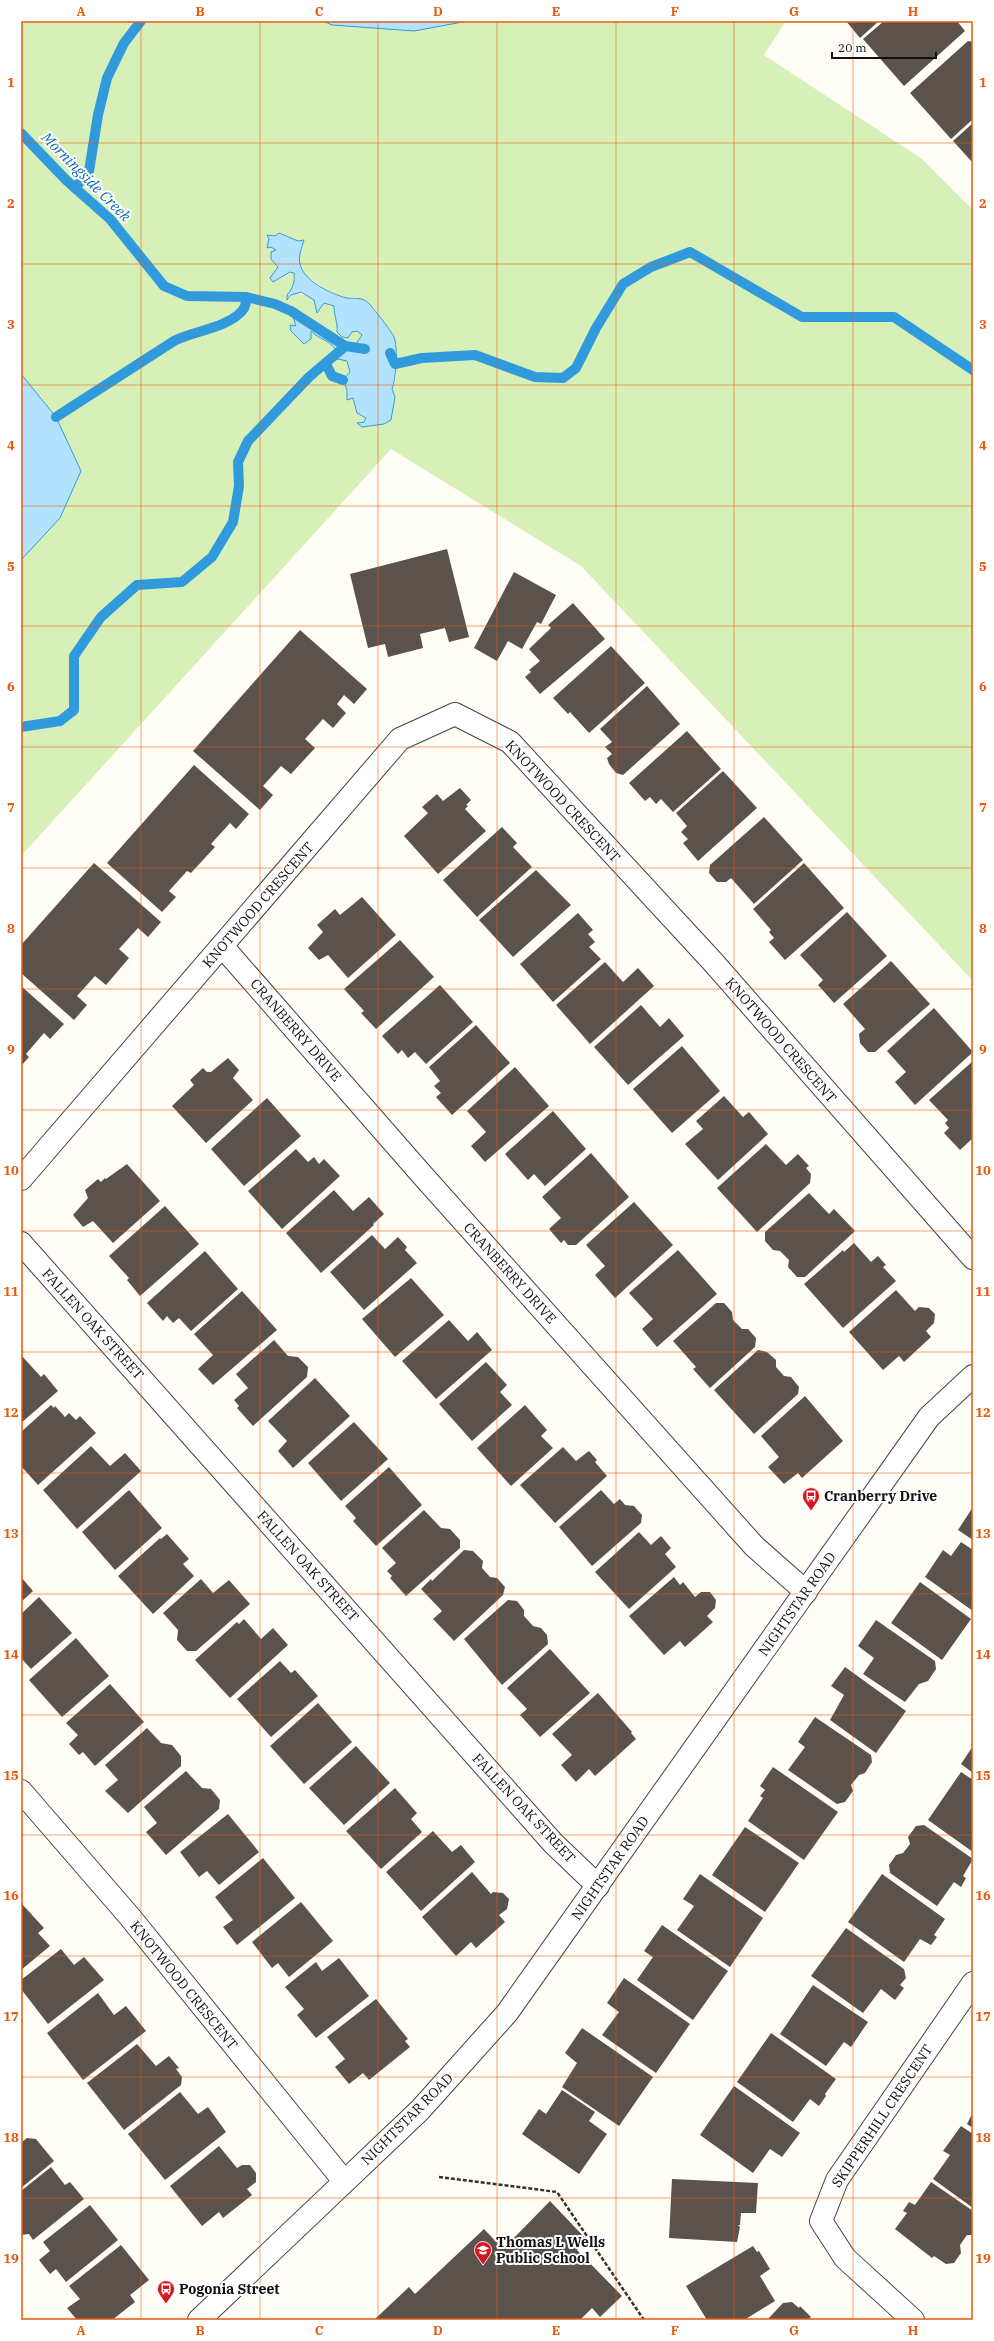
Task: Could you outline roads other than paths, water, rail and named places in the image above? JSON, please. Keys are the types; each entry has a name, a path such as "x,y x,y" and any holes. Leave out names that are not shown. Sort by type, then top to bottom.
{"street":[{"name":"KNOTWOOD CRESCENT","path":"21,1179 400,739 455,714 510,742 713,962 973,1258"},
{"name":"CRANBERRY DRIVE","path":"222,946 430,1183 754,1546 806,1592"},
{"name":"FALLEN OAK STREET","path":"21,1243 553,1843 598,1886"},
{"name":"NIGHTSTAR ROAD","path":"199,2320 420,2110 507,2013 806,1592 928,1417 973,1376"},
{"name":"KNOTWOOD CRESCENT","path":"21,1791 130,1917 344,2181"},
{"name":"SKIPPERHILL CRESCENT","path":"912,2320 844,2258 821,2221 837,2180 973,1983"}],"water":[{"path":"323,21 468,21 414,31 332,25"},
{"path":"279,233 298,241 304,240 300,255 300,264 302,270 311,281 337,295 366,301 394,337 396,363 395,378 392,389 395,397 391,420 384,424 362,427 357,423 364,422 366,418 357,413 353,398 347,400 347,390 343,380 350,372 347,361 333,358 336,350 330,343 311,331 311,339 304,344 291,331 290,325 296,326 291,311 345,346 354,347 362,335 357,331 352,332 348,338 342,337 337,332 334,306 324,303 317,313 314,300 301,292 291,295 287,300 287,295 293,285 294,273 290,272 273,282 270,278 278,267 271,259 271,252 276,250 271,247 267,248 269,239 267,235 275,236"},
{"path":"21,374 56,417 81,471 60,518 21,560"}],"waterway":[{"path":"75,188 89,171 98,115 107,78 124,43 141,21"},
{"name":"Morningside Creek","path":"21,133 66,180 110,219 164,286 187,296 246,297 275,304 291,311 345,346 365,349"},
{"name":"Morningside Creek","path":"390,353 395,364 422,358 475,355 535,377 563,378 576,368 596,328 623,284 651,267 690,252 802,317 894,317 973,370"},
{"path":"56,417 174,341 219,325 236,317 244,308 246,297"},
{"path":"21,727 60,721 74,710 74,656 101,617 137,585 182,582 212,557 233,522 239,486 238,462 248,441 309,377 342,349"},
{"path":"326,364 332,376 343,380"}],"place":[{"name":"Cranberry Drive","path":"811,1511"},
{"name":"Thomas L Wells Public School","path":"483,2265"},
{"name":"Pogonia Street","path":"166,2304"}]}
